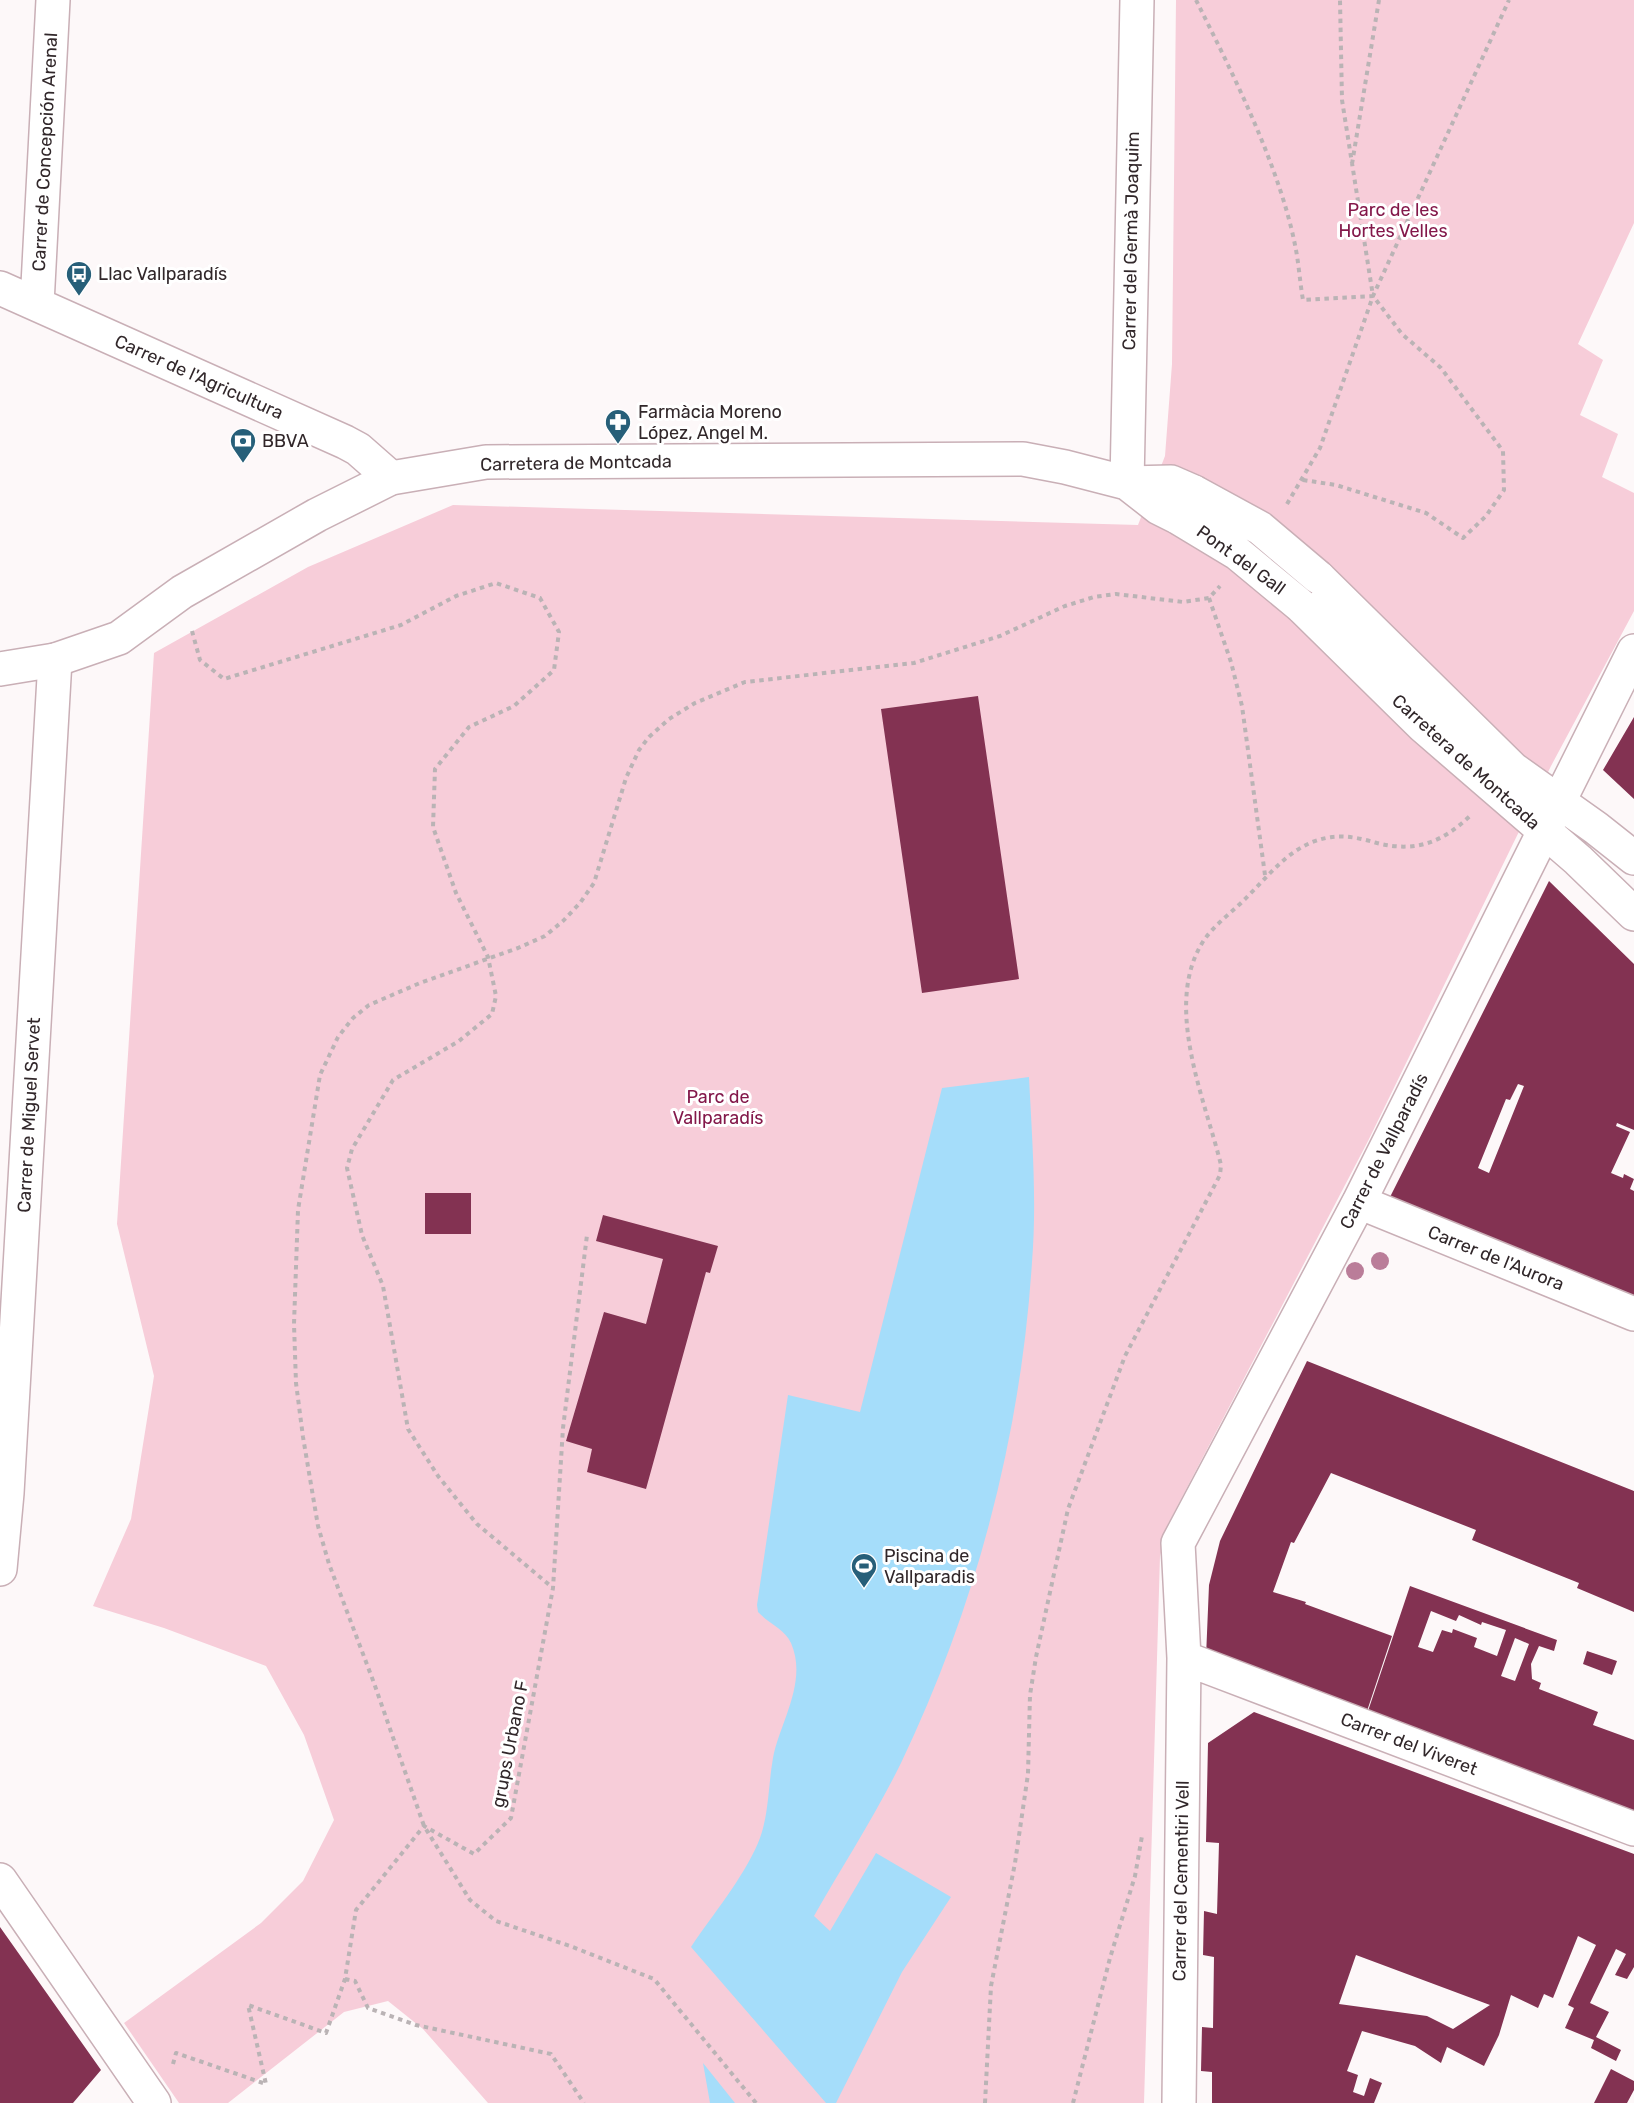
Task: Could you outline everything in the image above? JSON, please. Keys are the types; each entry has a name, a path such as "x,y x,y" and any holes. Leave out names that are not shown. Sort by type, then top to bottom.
{"street":[{"name":"Carrer de Concepción Arenal","path":"37,304 53,0"},
{"name":"Carrer del Germà Joaquim","path":"1127,483 1137,0"},
{"name":"Carrer de l'Agricultura","path":"0,288 345,442 358,449 391,478"},
{"name":"Carretera de Montcada","path":"0,669 55,660 119,638 182,592 317,516 391,478 486,462 1023,459 1127,483 1159,508 1187,505"},
{"name":"Pont del Gall","path":"1187,505 1260,528 1318,577"},
{"name":"Pont del Gall","path":"1187,505 1237,553 1301,606"},
{"name":"Carretera de Montcada","path":"1318,577 1513,769 1634,858"},
{"name":"Carretera de Montcada","path":"1301,606 1423,726 1494,790 1578,860 1634,914"},
{"name":"Carrer de Vallparadís","path":"1184,1658 1178,1543 1359,1202 1634,651"},
{"name":"Carrer de Miguel Servet","path":"0,1569 55,660"},
{"name":"Carrer de l'Aurora","path":"1359,1202 1634,1314"},
{"name":"Carrer del Viveret","path":"1184,1658 1634,1830"},
{"name":"Carrer del Cementiri Vell","path":"1179,2103 1184,1658"},
{"path":"0,1880 154,2103"}],"path":[{"path":"1196,0 1247,109 1267,158 1296,249 1303,300 1373,296"},
{"path":"1303,480 1336,485 1426,513 1463,538 1486,516 1504,490 1503,451 1442,368 1402,334 1373,296 1342,100 1340,0"},
{"path":"1351,168 1379,0"},
{"path":"1285,507 1320,448 1373,296 1509,0"},
{"path":"756,2103 654,1979 570,1946 496,1921 470,1900 424,1826 329,1564 318,1526 296,1383 294,1324 298,1210 320,1074 338,1037 353,1018 389,994 545,936 580,903 594,883 602,863 626,778 639,750 649,736 669,719 695,703 745,682 914,663 1000,636 1065,606 1094,597 1116,594 1183,602 1209,598 1225,580"},
{"path":"182,592 200,660 224,679 401,625 456,596 496,582 540,598 559,632 554,670 514,706 469,727 435,769 433,826 456,893 488,957 496,996 492,1014 459,1041 393,1080 352,1149 346,1168 362,1235 383,1286 408,1428 438,1476 477,1524 553,1588"},
{"path":"1209,598 1232,662 1242,706 1265,876"},
{"path":"985,2103 991,1986 1015,1863 1028,1774 1030,1695 1035,1657 1068,1509 1121,1367 1220,1175 1216,1144 1191,1055 1186,1004 1194,960 1204,940 1265,876 1289,854 1304,845 1334,836 1411,848 1428,845 1456,828 1494,790"},
{"name":"grups Urbano F","path":"424,1826 474,1854 510,1818 553,1588 563,1428 587,1235"},
{"path":"169,2073 176,2053 266,2084 248,2005 326,2033 345,1978 356,1910 424,1826"},
{"path":"1073,2103 1110,1958 1135,1876 1143,1830"},
{"path":"345,1978 355,1981 368,2008 416,2025 551,2054 584,2103"}],"green space":[{"name":"Parc de Vallparadís","path":"1176,0 1634,0 1634,223 1578,344 1603,360 1580,415 1618,434 1602,477 1634,493 1634,611 1551,766 1368,1141 1168,1524 1160,1556 1144,2103 488,2103 423,2029 388,2001 344,2012 228,2103 179,2103 124,2023 261,1923 303,1881 334,1820 304,1735 266,1666 164,1628 93,1606 131,1519 154,1376 117,1224 154,653 308,567 453,505 1138,525 1165,456 1172,364"}],"water":[{"name":"Piscina de Vallparadis","path":"1029,1077 1034,1193 1032,1262 1017,1392 990,1519 973,1581 928,1704 891,1783 814,1916 830,1931 876,1853 951,1897 902,1972 836,2103 826,2103 691,1947 736,1883 762,1833 776,1744 795,1687 795,1658 791,1643 781,1630 758,1612 757,1605 788,1395 860,1412 942,1088"},
{"path":"703,2063 735,2103 710,2103"}],"building":[{"path":"978,696 1019,979 922,993 881,709"},
{"path":"1634,717 1634,799 1603,770"},
{"path":"1549,881 1634,964 1634,1130 1617,1123 1616,1126 1630,1132 1611,1173 1623,1178 1624,1174 1634,1179 1630,1189 1634,1191 1634,1299 1388,1201","holes":["1518,1084 1524,1086 1489,1173 1478,1168 1506,1099 1510,1100"]},
{"path":"425,1193 471,1193 471,1234 425,1234"},
{"path":"603,1215 718,1246 710,1273 706,1272 646,1489 587,1472 592,1449 566,1441 604,1312 646,1324 663,1259 596,1241"},
{"path":"1307,1361 1634,1491 1634,1612 1577,1588 1579,1583 1472,1540 1476,1530 1331,1473 1294,1543 1291,1542 1273,1592 1306,1602 1305,1604 1392,1636 1365,1717 1206,1657 1209,1585 1220,1541"},
{"path":"1410,1586 1557,1640 1554,1651 1539,1646 1531,1664 1532,1679 1541,1683 1539,1689 1598,1712 1593,1725 1634,1740 1634,1816 1366,1717","holes":["1431,1611 1456,1621 1459,1615 1481,1625 1482,1622 1506,1630 1497,1656 1474,1647 1477,1638 1453,1629 1452,1633 1442,1630 1433,1652 1418,1647","1515,1638 1529,1644 1515,1681 1501,1676"]},
{"path":"1587,1651 1617,1661 1612,1675 1583,1664"},
{"path":"1254,1712 1634,1854 1634,1967 1627,1979 1615,1975 1626,1954 1616,1949 1590,2003 1609,2012 1596,2037 1621,2050 1616,2061 1591,2048 1594,2040 1565,2028 1574,2008 1568,2005 1596,1945 1578,1936 1553,1998 1544,1994 1538,2008 1511,1995 1499,2035 1484,2066 1447,2047 1441,2063 1415,2046 1362,2031 1347,2071 1358,2075 1353,2092 1364,2096 1370,2078 1382,2083 1374,2103 1212,2103 1212,2072 1201,2071 1202,2027 1213,2028 1214,1957 1203,1955 1204,1911 1217,1914 1219,1843 1206,1842 1208,1743","holes":["1356,1955 1490,2005 1453,2029 1427,2016 1339,2004"]},
{"path":"0,1927 101,2070 73,2103 0,2103"},
{"path":"1611,2069 1634,2081 1634,2090 1627,2103 1594,2103"}],"place":[{"name":"Llac Vallparadís","path":"79,297"},
{"name":"Farmàcia Moreno López, Angel M.","path":"618,445"},
{"name":"BBVA","path":"243,464"},
{"name":"Piscina de Vallparadis","path":"864,1589"}],"park label":[{"name":"Parc de les Hortes Velles","path":"1393,220"}]}
